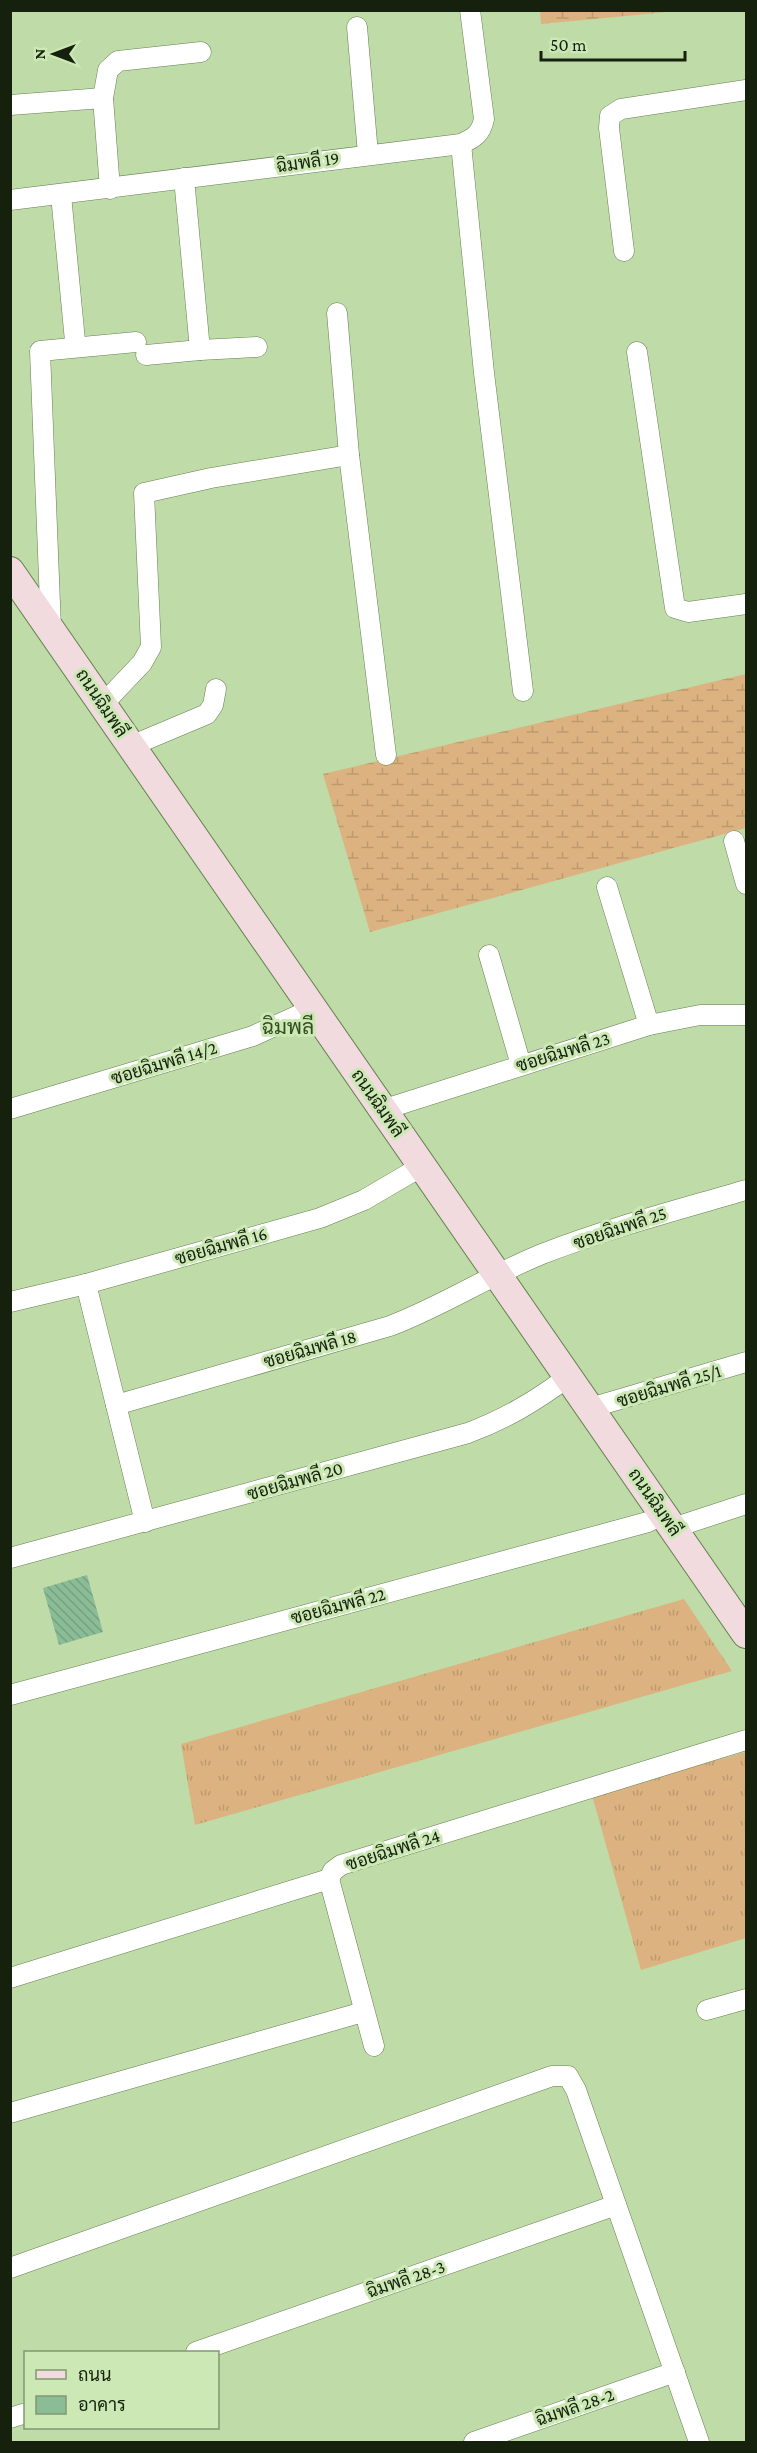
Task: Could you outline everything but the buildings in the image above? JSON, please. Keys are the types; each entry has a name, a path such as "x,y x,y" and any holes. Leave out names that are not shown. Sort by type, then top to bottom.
{"street":[{"path":"470,10 483,119 482,129 475,137 461,144 484,373 523,691"},
{"path":"357,27 368,154"},
{"path":"110,189 103,98 108,70 118,61 201,52"},
{"path":"624,251 609,128 610,116 621,109 747,90"},
{"path":"10,105 103,98"},
{"name":"ฉิมพลี 19","path":"10,200 461,144"},
{"path":"184,178 200,350"},
{"path":"62,195 75,341"},
{"path":"337,313 349,455 386,755"},
{"path":"51,629 40,351 141,348 200,350 257,347"},
{"path":"637,352 675,608 688,612 747,604"},
{"path":"104,704 142,663 151,647 144,493 211,478 349,455"},
{"name":"ถนนฉิมพลี","path":"10,571 747,1634"},
{"path":"131,746 207,714 213,705 216,689"},
{"path":"734,841 747,884"},
{"path":"608,887 649,1025"},
{"path":"489,955 521,1065"},
{"name":"ซอยฉิมพลี 14/2","path":"11,1106 253,1036 314,1008"},
{"name":"ซอยฉิมพลี 23","path":"382,1110 649,1025 700,1015 747,1015"},
{"name":"ซอยฉิมพลี 16","path":"10,1302 86,1284 345,1209 423,1166"},
{"name":"ซอยฉิมพลี 25","path":"497,1274 543,1254 673,1210 747,1190"},
{"name":"ซอยฉิมพลี 18","path":"116,1405 390,1326 417,1316 497,1274"},
{"path":"86,1284 145,1522"},
{"name":"ซอยฉิมพลี 25/1","path":"590,1408 747,1362"},
{"name":"ซอยฉิมพลี 20","path":"10,1558 468,1433 504,1419 534,1403 568,1377"},
{"name":"ซอยฉิมพลี 22","path":"10,1695 648,1522 668,1521 747,1504"},
{"name":"ซอยฉิมพลี 24","path":"10,1978 329,1879 340,1865 747,1740"},
{"path":"329,1879 374,2046"},
{"path":"707,2010 747,1999"},
{"path":"10,2113 363,2012"},
{"path":"10,2268 552,2076 568,2076 576,2090 699,2442"},
{"name":"ฉิมพลี 28-3","path":"199,2351 616,2205"},
{"name":"ฉิมพลี 28-2","path":"474,2442 675,2372"}],"green space":[{"path":"540,10 678,10 678,11 541,24"},
{"path":"746,674 746,828 370,932 323,774"},
{"path":"684,1599 732,1671 195,1825 181,1744"},
{"path":"746,1752 746,1938 641,1970 592,1795"}],"district":[{"name":"ฉิมพลี","path":"288,1027"}]}
